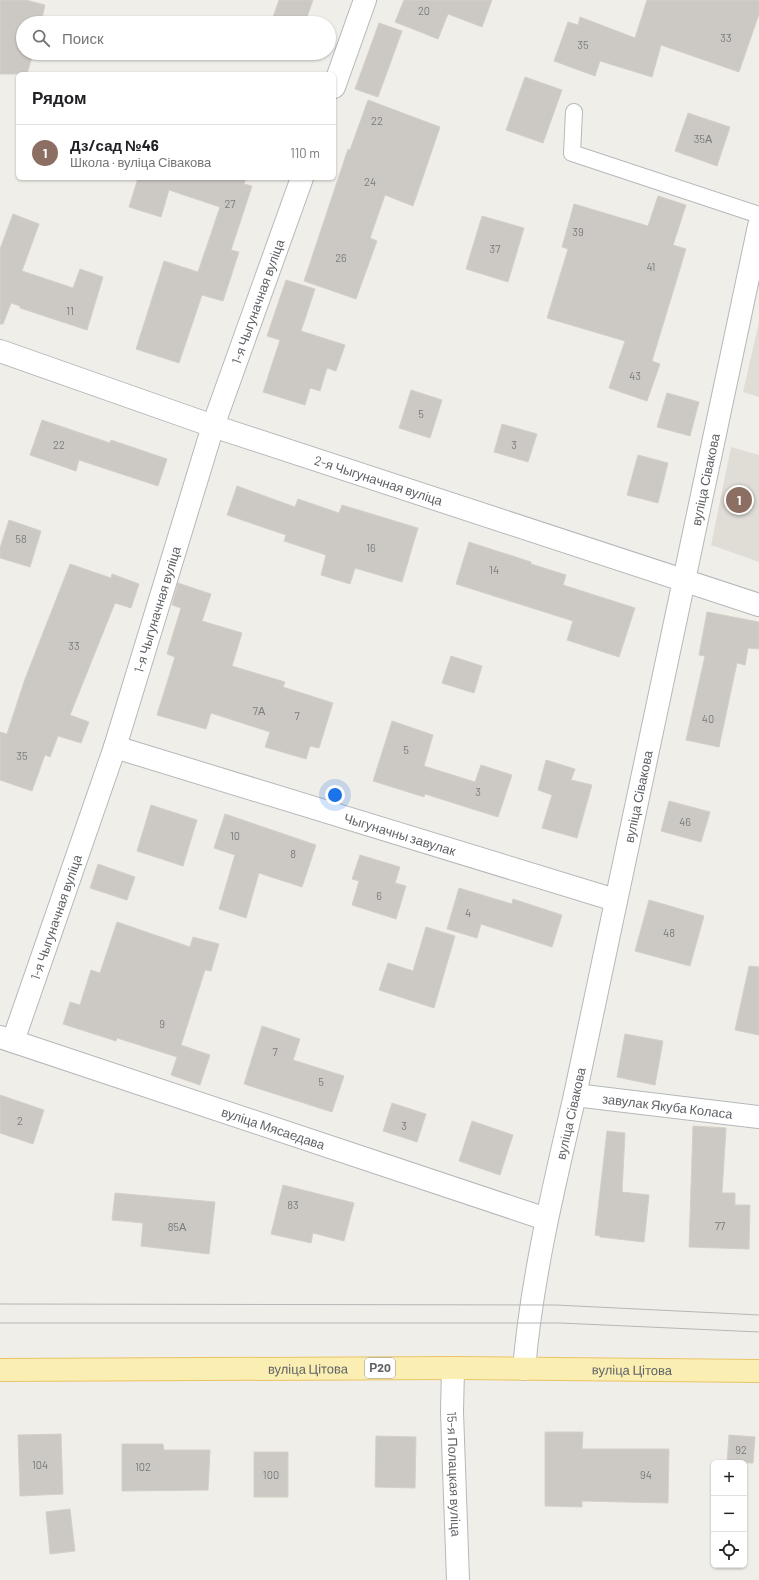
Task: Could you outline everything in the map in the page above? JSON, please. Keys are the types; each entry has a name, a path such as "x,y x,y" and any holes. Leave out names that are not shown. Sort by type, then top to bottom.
{"main road":[{"name":"вуліца Цітова","path":"0,1370 453,1368 759,1371"}],"street":[{"path":"336,81 365,0"},
{"name":"1-я Чыгуначная вуліца","path":"6,1039 115,747 213,426 301,180"},
{"name":"вуліца Сівакова","path":"524,1369 528,1323 546,1219 575,1095 615,900 759,226"},
{"name":"2-я Чыгуначная вуліца","path":"0,351 213,426 759,605"},
{"name":"Чыгуначны завулак","path":"115,747 615,900"},
{"name":"вуліца Мясаедава","path":"6,1039 546,1219"},
{"name":"завулак Якуба Коласа","path":"575,1095 759,1117"},
{"name":"15-я Полацкая вуліца","path":"453,1368 452,1412 458,1580"}],"lane":[{"path":"574,112 572,153 759,215"}],"shaded area":[{"path":"759,322 759,397 743,392"},
{"path":"731,447 759,455 759,562 711,545"}],"building":[{"path":"0,0 26,0 45,5 43,16 16,16 16,60 31,60 28,72 0,74"},
{"path":"279,0 313,0 307,16 273,16"},
{"path":"404,0 492,0 482,27 448,14 438,39 395,22"},
{"path":"647,0 759,0 759,14 739,72 661,45 652,77 600,61 595,76 554,61 568,22 578,25 580,17 635,38"},
{"path":"379,23 402,31 378,97 355,89"},
{"path":"525,77 562,90 543,143 506,130"},
{"path":"368,100 440,127 413,206 385,195 370,238 377,241 356,299 304,281 348,149 350,150"},
{"path":"688,113 730,127 717,166 675,151"},
{"path":"137,180 245,180 244,184 252,186 231,250 239,252 223,301 202,295 179,363 136,349 164,261 198,272 220,207 169,190 161,217 129,207"},
{"path":"658,196 686,205 673,245 686,249 652,361 660,364 647,401 609,388 625,341 547,318 568,249 562,247 574,204 648,226"},
{"path":"13,214 39,224 22,271 73,288 80,269 103,277 87,330 20,308 20,306 11,303 3,324 0,324 0,249"},
{"path":"482,216 524,228 508,282 466,269"},
{"path":"286,280 315,289 301,331 345,345 336,371 327,368 320,391 310,388 305,405 263,392 280,340 267,336"},
{"path":"411,390 442,400 430,438 399,428"},
{"path":"667,393 699,402 690,436 657,427"},
{"path":"42,420 110,443 111,440 167,459 158,486 79,460 76,471 30,455"},
{"path":"502,424 537,434 528,462 494,452"},
{"path":"638,455 668,463 658,503 627,495"},
{"path":"237,486 295,507 298,499 339,513 342,505 418,528 402,582 355,568 350,584 321,575 326,555 284,541 286,535 227,515"},
{"path":"9,520 41,531 30,567 0,558 0,548"},
{"path":"469,542 566,575 563,585 635,608 619,657 567,640 573,621 456,584"},
{"path":"70,564 111,578 112,574 139,584 131,608 115,603 70,715 89,722 81,743 58,736 50,757 45,755 32,791 0,780 0,732 7,734 25,679"},
{"path":"178,583 211,594 202,621 242,633 232,666 285,682 283,687 333,703 319,748 310,746 306,759 265,747 270,732 211,713 206,729 157,715 175,657 167,654 181,608 172,605"},
{"path":"707,612 759,622 759,649 748,648 745,665 737,663 719,747 686,740 705,656 699,655"},
{"path":"451,656 482,666 474,693 442,683"},
{"path":"392,721 433,735 424,766 475,782 481,765 512,775 498,817 425,794 424,797 373,781"},
{"path":"546,760 575,769 571,780 592,785 577,838 542,828 552,795 538,790"},
{"path":"669,801 710,812 701,842 661,831"},
{"path":"151,805 197,820 183,866 137,851"},
{"path":"225,814 316,845 302,887 259,873 246,918 219,909 235,855 214,848"},
{"path":"360,855 400,867 395,883 406,886 396,919 352,905 359,881 352,879"},
{"path":"98,864 135,877 127,900 90,888"},
{"path":"459,888 512,904 513,899 562,915 552,947 481,924 477,938 447,929"},
{"path":"649,900 704,916 690,966 635,951"},
{"path":"117,922 190,947 193,937 219,944 211,971 205,970 181,1045 210,1055 200,1085 171,1075 177,1057 117,1038 116,1041 63,1024 70,1002 80,1005 91,970 100,973"},
{"path":"426,927 455,936 434,1008 379,990 388,963 413,971"},
{"path":"749,966 759,967 759,1035 735,1030"},
{"path":"262,1026 300,1039 293,1060 344,1076 332,1112 244,1084"},
{"path":"625,1034 663,1041 655,1085 617,1077"},
{"path":"0,1095 44,1110 33,1144 0,1133"},
{"path":"392,1103 426,1114 417,1142 383,1131"},
{"path":"472,1121 513,1135 500,1175 459,1161"},
{"path":"693,1126 726,1128 722,1193 735,1193 735,1205 750,1205 749,1249 689,1247"},
{"path":"607,1131 625,1133 622,1192 649,1195 644,1242 600,1237 595,1235"},
{"path":"283,1185 354,1203 344,1241 313,1233 311,1243 271,1234"},
{"path":"115,1193 215,1202 209,1254 141,1246 143,1223 112,1220"},
{"path":"545,1432 583,1432 582,1449 669,1449 668,1503 582,1501 582,1507 545,1506"},
{"path":"61,1434 63,1494 20,1496 18,1435"},
{"path":"729,1435 755,1437 753,1463 747,1463 747,1460 727,1460"},
{"path":"376,1436 416,1437 415,1488 375,1487"},
{"path":"122,1444 163,1444 164,1450 210,1450 208,1490 122,1491"},
{"path":"254,1452 288,1452 288,1497 254,1497"},
{"path":"70,1509 75,1551 50,1554 46,1512"}],"tram line":[{"path":"0,1304 556,1305 759,1315"},
{"path":"0,1323 560,1323 759,1332"}],"place":[{"name":"Дз/сад №46","path":"739,500"}]}
